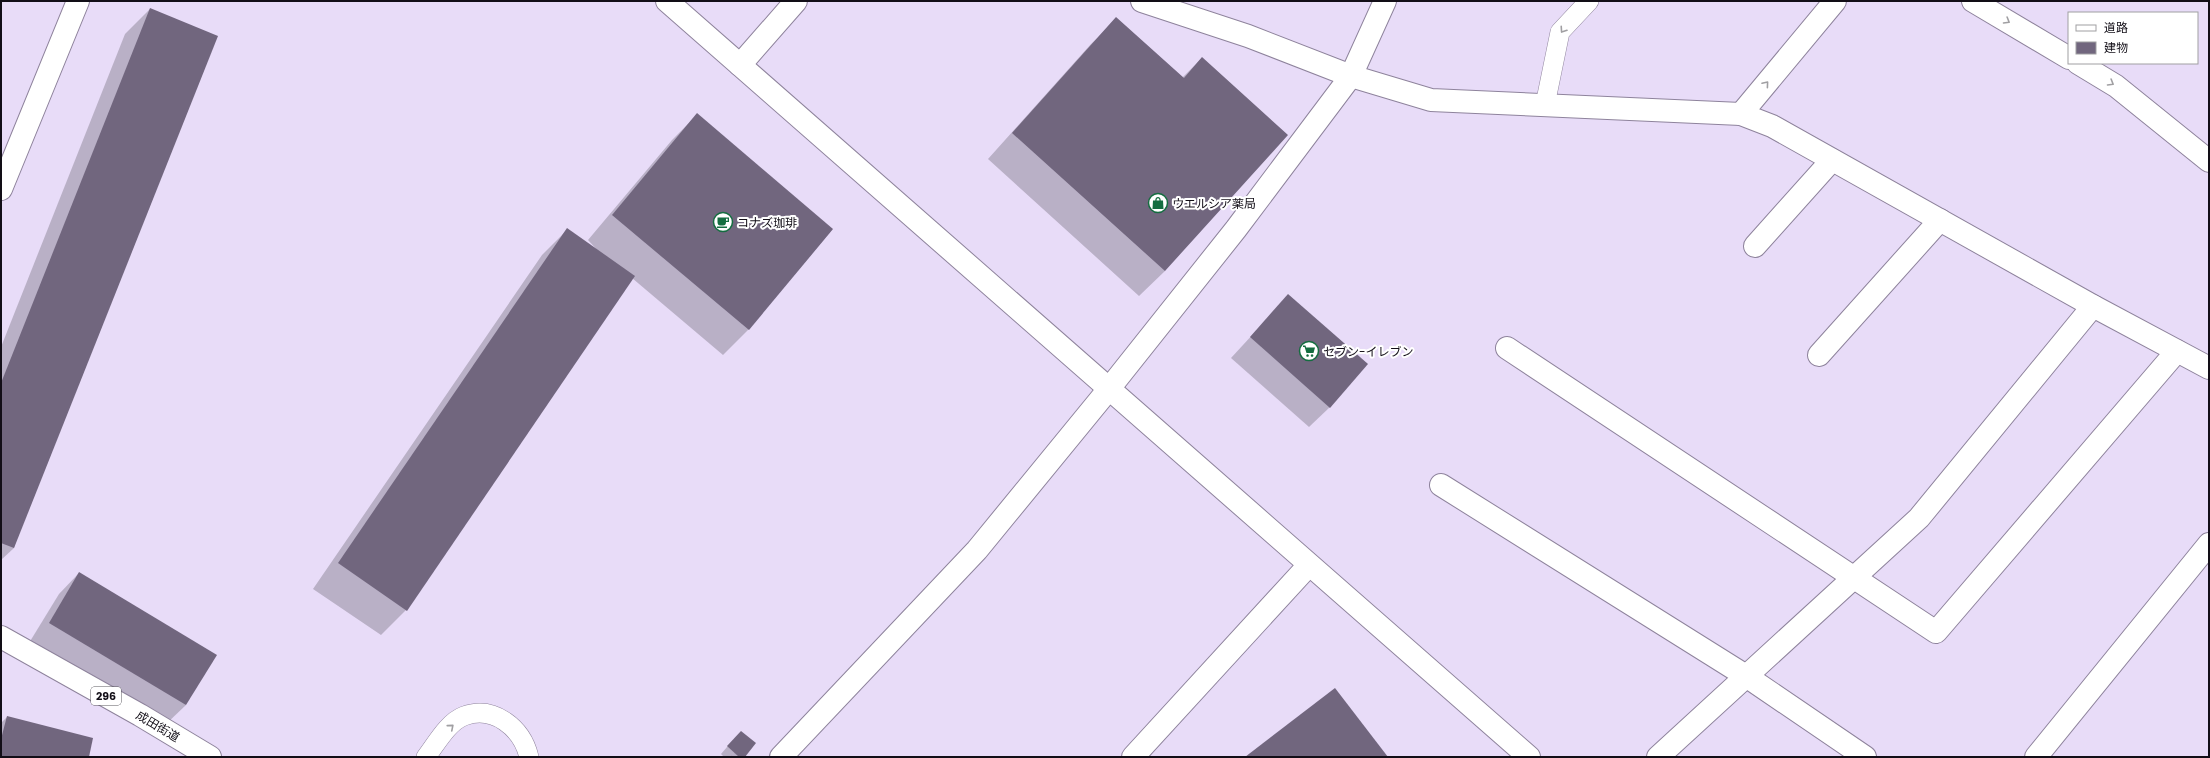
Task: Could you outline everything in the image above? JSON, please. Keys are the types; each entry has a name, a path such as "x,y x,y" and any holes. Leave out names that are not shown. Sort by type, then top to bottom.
{"main road":[{"path":"1,189 78,1"},
{"path":"667,1 1108,390 1528,757"},
{"path":"740,65 796,1"},
{"path":"1142,1 1248,36 1351,76 1431,100 1741,114 1772,126 2092,306 2209,368"},
{"path":"780,757 977,550 1108,390 1236,228 1351,76 1385,1"},
{"path":"1741,114 1835,1"},
{"path":"1973,1 2068,57"},
{"path":"2080,64 2116,86 2209,160"},
{"path":"1754,246 1832,160"},
{"path":"1819,355 1940,220"},
{"path":"1658,757 1919,518 2092,306"},
{"path":"1507,348 1936,632 2178,351"},
{"path":"1441,485 1746,676 1865,757"},
{"path":"2036,757 2209,544"},
{"path":"1133,757 1310,565"},
{"name":"成田街道","path":"1,637 140,715 209,757"}],"lane":[{"path":"1544,105 1560,32 1589,1"},
{"path":"426,757 446,730 463,716 484,712 502,718 519,735 529,757"}],"path":[{"path":"732,757 735,754"}],"building":[{"path":"150,8 218,36 14,548 1,543 1,383"},
{"name":"ウエルシア薬局","path":"1116,17 1184,78 1202,57 1288,135 1165,271 1012,133"},
{"name":"コナズ珈琲","path":"697,113 833,229 749,330 612,215"},
{"path":"567,228 635,276 407,611 338,563"},
{"name":"セブン-イレブン","path":"1288,294 1368,364 1330,408 1250,337"},
{"path":"79,572 217,655 186,705 49,623"},
{"path":"1335,688 1388,757 1245,757"},
{"path":"7,716 93,738 89,757 1,757 1,739"},
{"path":"741,731 756,743 745,757 739,757 727,746"}],"place":[{"name":"ウエルシア薬局","path":"1158,203"},
{"name":"コナズ珈琲","path":"723,222"},
{"name":"セブン-イレブン","path":"1309,351"}]}
